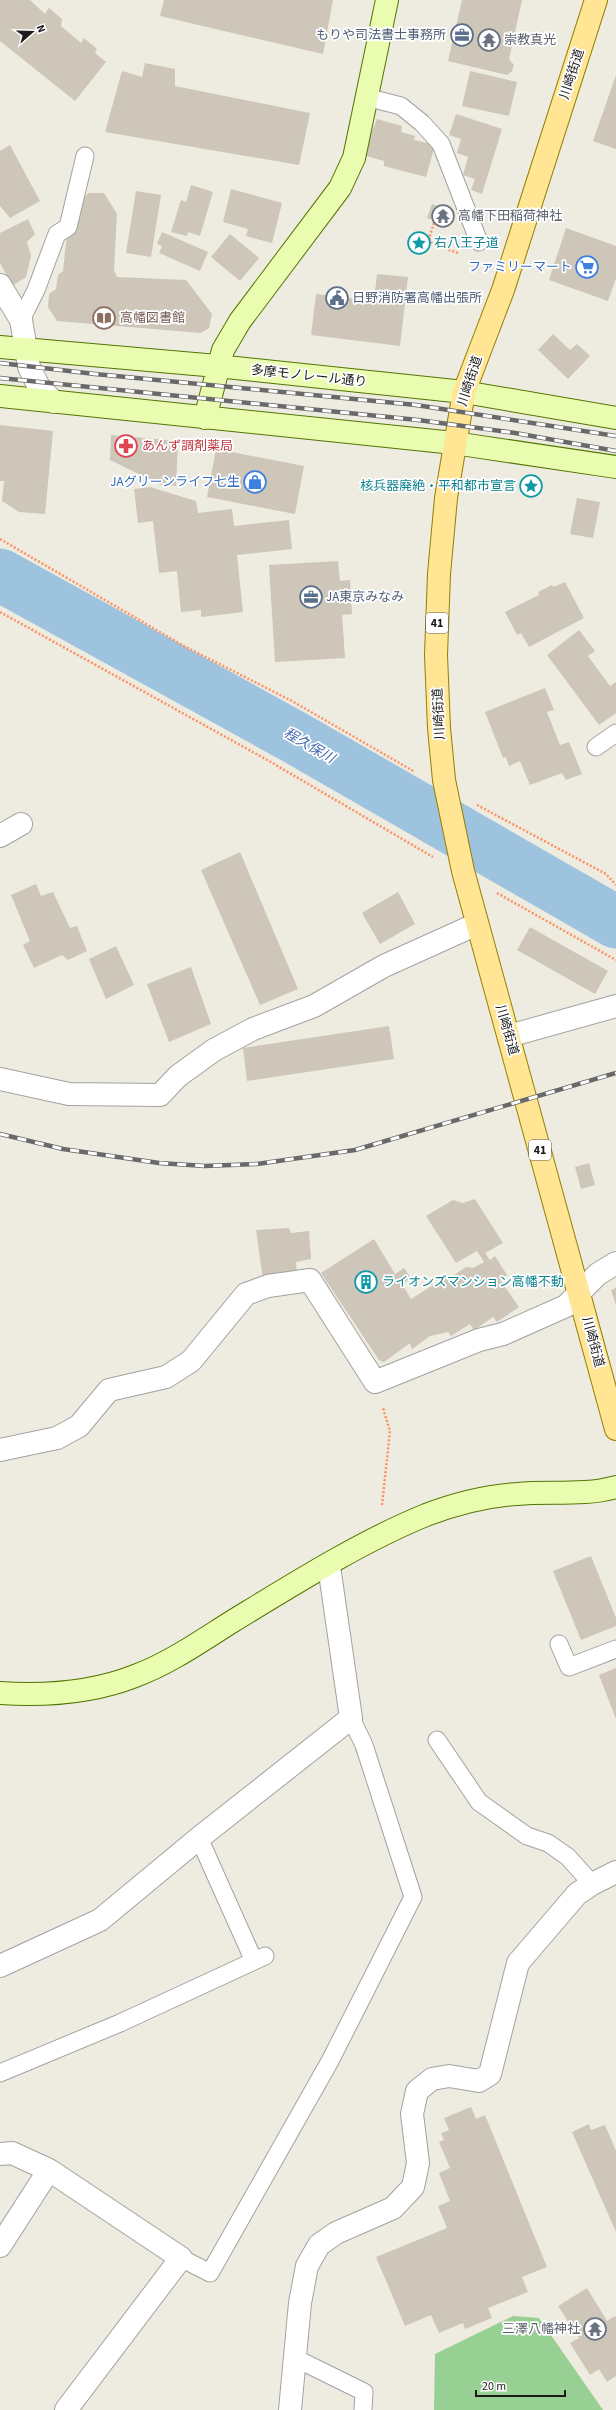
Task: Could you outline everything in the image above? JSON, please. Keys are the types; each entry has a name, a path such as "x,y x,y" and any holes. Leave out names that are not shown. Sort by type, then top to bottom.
{"main road":[{"path":"205,418 217,366 223,350 240,321 340,188 354,158 387,0"},
{"name":"川崎街道","path":"596,0 503,290 464,392 454,443 446,498 439,574 436,654 440,736 444,780 463,871 616,1429"},
{"name":"多摩モノレール通り","path":"0,347 217,366 464,392 616,418"},
{"path":"0,396 454,443 616,467"},
{"path":"0,1693 30,1695 74,1692 134,1677 172,1659 379,1537 426,1515 477,1500 516,1494 599,1492 616,1487"}],"street":[{"path":"0,284 21,320 29,367 39,387 54,402"},
{"path":"0,836 21,824"},
{"path":"0,1079 69,1094 160,1095 178,1076 214,1050 252,1029 314,1006 384,966 477,924"},
{"path":"509,1036 616,1006"},
{"path":"0,1450 57,1438 79,1426 109,1390 166,1377 191,1361 246,1294 268,1286 310,1280 375,1382 479,1340 503,1334 566,1306 598,1274 616,1263"},
{"path":"0,1966 100,1920 199,1838 351,1718 329,1566"},
{"path":"290,2410 306,2266 319,2245 336,2233 393,2208 413,2187 418,2163 412,2114 417,2091 432,2079 450,2076 479,2081 490,2074 518,1963 577,1894 592,1884 616,1872"},
{"path":"0,2154 12,2153 49,2170 181,2258 66,2410"},
{"path":"0,2246 49,2170"}],"lane":[{"path":"366,97 401,106 422,123 441,144 479,242"},
{"path":"21,320 36,290 57,234 68,227 85,156"},
{"path":"596,747 616,733"},
{"path":"559,1644 569,1667 616,1649"},
{"path":"181,2258 210,2273 330,2061 413,1897 364,1745 351,1718"},
{"path":"437,1740 479,1802 527,1836 548,1843 568,1857 592,1884"},
{"path":"0,2073 120,2023 260,1958 199,1838"},
{"path":"295,2358 364,2392 363,2410"}],"path":[{"path":"434,224 429,238 432,244 464,255"},
{"path":"0,539 184,646 292,701 416,772"},
{"path":"0,612 269,761 438,859"},
{"path":"476,805 606,874 616,885"},
{"path":"495,892 616,960"},
{"path":"375,1382 390,1431 379,1537"}],"green space":[{"path":"513,2316 539,2318 603,2410 434,2410 435,2354"}],"building":[{"path":"0,0 30,0 45,14 49,8 62,19 61,26 81,43 84,38 97,49 95,53 106,62 75,101 0,41"},
{"path":"164,0 333,0 323,54 160,16"},
{"path":"462,0 522,0 509,59 514,65 512,71 507,75 448,61"},
{"path":"145,63 175,69 175,86 310,113 299,165 105,132 122,71 142,77"},
{"path":"470,71 517,82 509,116 462,106"},
{"path":"616,75 616,149 593,141"},
{"path":"456,114 502,129 482,194 471,190 475,179 463,175 468,157 457,153 461,139 449,135"},
{"path":"377,119 402,126 401,132 415,136 414,140 435,145 426,177 384,166 384,161 363,155"},
{"path":"10,145 40,201 10,218 0,206 0,151"},
{"path":"191,185 213,192 200,236 188,232 187,236 171,232 181,200 186,202"},
{"path":"231,189 282,203 272,243 246,236 248,229 223,222"},
{"path":"136,191 161,195 151,257 126,253"},
{"path":"89,193 104,193 117,214 114,270 117,277 186,280 212,314 209,328 201,333 57,321 48,307 49,294 56,289 58,275 63,271 67,233 77,203"},
{"path":"432,204 446,209 442,223 427,218"},
{"path":"28,219 35,234 27,242 31,256 26,277 12,286 0,263 0,233"},
{"path":"566,228 616,246 616,278 608,301 549,280"},
{"path":"162,232 208,252 200,271 159,253 162,246 157,244"},
{"path":"230,234 259,258 240,281 211,257"},
{"path":"377,274 408,277 400,346 311,335 316,294 374,301"},
{"path":"553,334 570,350 577,344 590,356 568,379 538,350"},
{"path":"0,425 53,431 45,514 19,512 2,501 4,481 0,481"},
{"path":"111,435 178,441 176,486 161,485 110,460"},
{"name":"JAグリーンライフ七生","path":"216,449 304,466 295,514 207,497"},
{"path":"150,487 196,501 198,513 232,509 234,526 289,520 292,549 237,555 243,612 201,617 201,610 181,612 177,571 159,573 153,521 138,523 134,489"},
{"path":"577,498 600,502 593,538 570,534"},
{"name":"JA東京みなみ","path":"338,561 340,581 350,580 352,614 342,615 345,658 275,662 269,565"},
{"path":"565,582 584,618 529,647 521,633 517,635 505,612 539,595 538,592 552,585 553,587"},
{"path":"579,630 595,651 588,656 610,686 616,682 616,713 599,725 547,655"},
{"path":"545,688 554,710 547,712 560,745 569,742 582,774 566,780 562,773 530,785 520,761 509,766 506,757 503,758 485,712"},
{"path":"240,852 298,989 260,1005 201,870"},
{"path":"36,884 41,896 53,892 70,928 77,926 87,951 68,960 62,955 34,968 23,945 30,941 11,895"},
{"path":"398,892 415,924 380,944 362,913"},
{"path":"530,927 608,971 595,994 517,950"},
{"path":"116,946 134,985 106,999 89,959"},
{"path":"191,967 211,1024 169,1042 147,984"},
{"path":"389,1026 394,1059 247,1081 243,1048"},
{"path":"589,1163 595,1185 581,1189 575,1167"},
{"name":"ライオンズマンション高幡不動","path":"475,1199 503,1243 485,1253 490,1260 495,1256 507,1275 500,1280 519,1307 497,1322 493,1317 474,1330 470,1324 451,1336 448,1332 430,1336 412,1349 410,1343 384,1362 379,1360 321,1273 374,1239 395,1274 404,1268 411,1278 402,1284 411,1299 444,1278 448,1279 466,1267 473,1268 484,1262 477,1251 456,1263 426,1216 453,1200 463,1203"},
{"path":"289,1228 291,1233 309,1231 311,1259 296,1262 297,1273 263,1279 256,1230"},
{"path":"616,1288 616,1305 611,1290"},
{"path":"591,1556 616,1618 616,1626 581,1640 553,1571"},
{"path":"616,1668 616,1719 599,1675"},
{"path":"471,2107 476,2119 485,2115 547,2267 522,2277 528,2292 488,2308 492,2318 465,2329 463,2323 439,2333 431,2315 405,2326 376,2257 447,2228 438,2206 450,2201 439,2173 450,2168 439,2142 444,2140 441,2133 449,2130 444,2118"},
{"path":"589,2124 591,2130 605,2125 616,2151 616,2232 572,2132"},
{"name":"三澤八幡神社","path":"587,2288 607,2321 615,2316 616,2318 616,2376 607,2382 599,2369 590,2375 570,2343 579,2338 558,2306"}],"waterway":[{"name":"程久保川","path":"0,575 294,737 616,922"}],"railway":[{"path":"0,363 95,374 416,405 616,436"},
{"path":"0,378 418,420 515,433 616,451"},
{"path":"0,1134 63,1149 159,1163 205,1166 257,1164 355,1150 616,1073"}],"place":[{"name":"もりや司法書士事務所","path":"462,35"},
{"name":"崇教真光","path":"489,40"},
{"name":"高幡下田稲荷神社","path":"443,216"},
{"name":"右八王子道","path":"419,243"},
{"name":"ファミリーマート","path":"587,267"},
{"name":"日野消防署高幡出張所","path":"337,298"},
{"name":"高幡図書館","path":"104,318"},
{"name":"あんず調剤薬局","path":"126,446"},
{"name":"JAグリーンライフ七生","path":"255,482"},
{"name":"核兵器廃絶・平和都市宣言","path":"531,486"},
{"name":"JA東京みなみ","path":"311,597"},
{"name":"ライオンズマンション高幡不動","path":"366,1282"},
{"name":"三澤八幡神社","path":"595,2329"}]}
